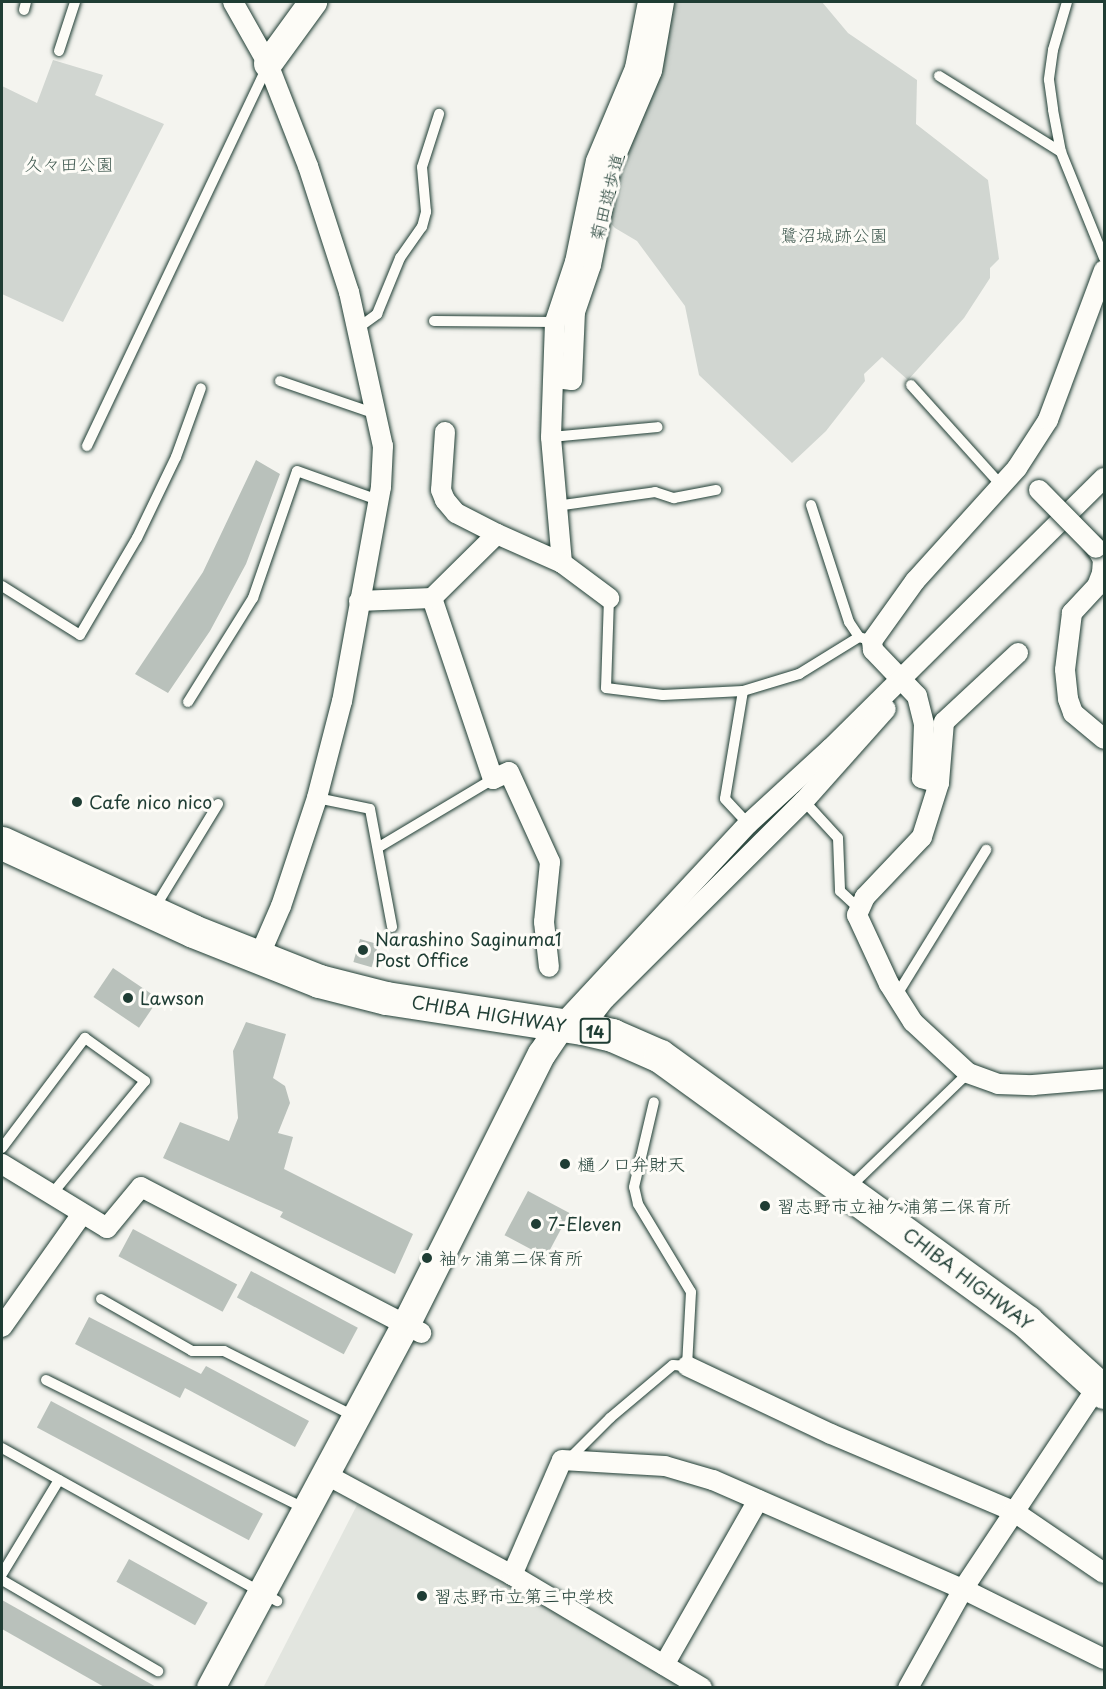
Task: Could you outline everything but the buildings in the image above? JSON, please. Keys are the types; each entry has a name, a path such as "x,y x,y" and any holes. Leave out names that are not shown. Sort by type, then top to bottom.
{"highway":[{"name":"CHIBA HIGHWAY","path":"3,846 258,959 367,994 572,1026 612,1035 675,1065 848,1189 1027,1322 1101,1389"}],"street":[{"path":"233,2 268,64 308,166 358,328 383,446 378,500 342,701 317,798 281,906 258,959"},
{"path":"268,64 313,2"},
{"path":"562,563 551,437 555,378 555,322 575,262 596,161 635,68 648,2"},
{"name":"菊田遊歩道","path":"555,378 572,380 575,312 591,265 611,167 652,71 664,2"},
{"path":"939,783 922,778 924,724 917,696 905,680 873,650 865,639 1017,468 1048,420 1104,270"},
{"path":"445,432 441,490 445,500 456,513 562,563 609,598"},
{"path":"1017,468 1096,548 1103,559 1102,573 1097,586 1072,613 1065,669 1073,713 1104,739"},
{"path":"210,1688 270,1596 413,1329 542,1054 605,999 804,801 905,680 1104,478"},
{"path":"572,1026 748,824 1104,495"},
{"path":"359,601 432,598 497,534"},
{"path":"432,598 493,778 509,772 550,862 544,922 549,967"},
{"path":"1018,653 944,722 939,783 922,837 857,907 860,926 896,996 924,1034 968,1073 998,1084 1104,1079"},
{"path":"2,1161 51,1195 107,1228 141,1187 413,1329"},
{"path":"2,1327 82,1214"},
{"path":"231,1688 306,1510 333,1479 356,1417 413,1329"},
{"path":"687,1366 831,1434 1014,1511 1104,1573"},
{"path":"908,1688 963,1589 1014,1511 1101,1389"},
{"path":"512,1575 562,1460 570,1458 665,1466 712,1480 963,1589 1104,1659"},
{"path":"333,1479 512,1575 702,1688"},
{"path":"664,1665 758,1500"}],"lane":[{"path":"58,51 75,2"},
{"path":"1067,2 1053,50 1049,80 1061,152 1104,258"},
{"path":"87,446 268,64"},
{"path":"939,76 1061,152"},
{"path":"358,328 377,314 400,258 422,227 426,212 424,159 439,114"},
{"path":"434,321 555,322"},
{"path":"280,381 377,414"},
{"path":"911,384 1002,486"},
{"path":"2,586 80,635 137,538 176,457 201,388"},
{"path":"551,437 658,427"},
{"path":"188,702 253,598 297,471 378,500"},
{"path":"556,506 655,492 674,498 716,490"},
{"path":"609,598 606,688 663,694 743,691 799,674 865,639 849,622 811,505"},
{"path":"743,691 725,799 748,824"},
{"path":"379,847 493,778"},
{"path":"317,798 369,809 379,847 392,927"},
{"path":"804,801 838,838 840,891 857,907"},
{"path":"152,912 218,804"},
{"path":"896,996 986,850"},
{"path":"2,1161 85,1038 145,1081 51,1195"},
{"path":"848,1189 968,1073"},
{"path":"570,1458 610,1418 673,1365 687,1366 691,1292 638,1204 634,1187 654,1102"},
{"path":"100,1299 192,1351 224,1351 356,1417"},
{"path":"46,1380 306,1510"},
{"path":"2,1448 270,1596"},
{"path":"2,1574 59,1479"},
{"path":"2,1580 158,1671"}],"shaded area":[{"name":"習志野市立第三中学校","path":"371,1504 694,1688 263,1688 357,1505"}],"green space":[{"name":"鷺沼城跡公園","path":"654,2 822,2 848,33 917,80 916,124 988,180 999,259 990,268 990,278 964,318 908,380 882,357 864,374 865,381 826,431 792,463 699,375 685,306 637,241 615,228 594,206"},
{"name":"久々田公園","path":"53,60 103,75 95,95 164,124 63,322 2,294 2,86 37,103"}],"place":[{"name":"Cafe nico nico","path":"77,802"},
{"name":"Narashino Saginuma1 Post Office","path":"363,950"},
{"name":"Lawson","path":"128,998"},
{"name":"樋ノ口弁財天","path":"565,1164"},
{"name":"習志野市立袖ケ浦第二保育所","path":"765,1206"},
{"name":"7-Eleven","path":"536,1224"},
{"name":"袖ヶ浦第二保育所","path":"427,1258"},
{"name":"習志野市立第三中学校","path":"422,1596"}]}
